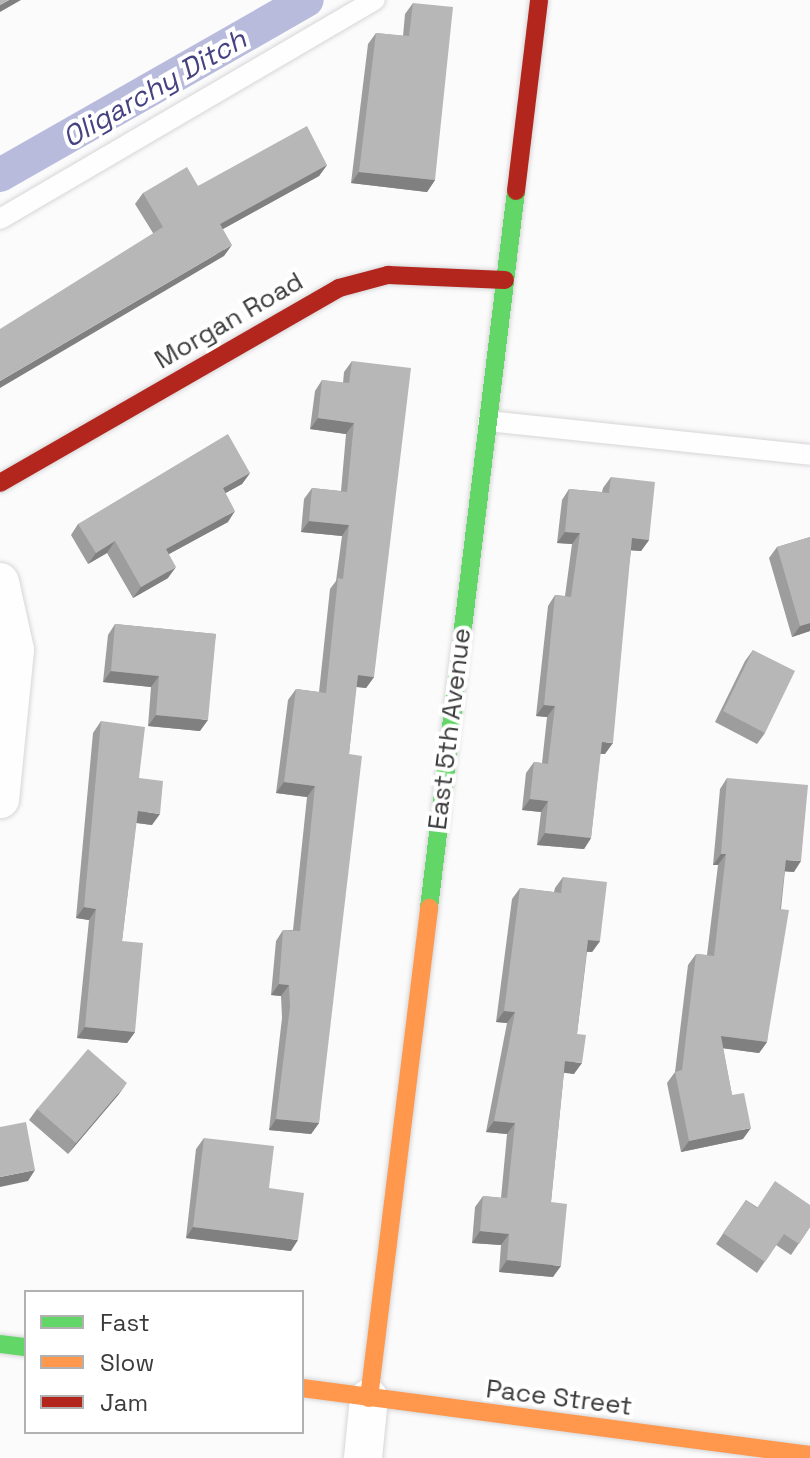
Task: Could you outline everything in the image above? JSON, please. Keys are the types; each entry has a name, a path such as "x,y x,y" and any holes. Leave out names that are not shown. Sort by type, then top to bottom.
{"street":[{"name":"East 5th Avenue","path":"363,1458 539,0"},
{"name":"Morgan Road","path":"0,483 339,288 388,275 505,280"},
{"path":"0,582 15,650 0,799"},
{"path":"0,1344 24,1347"},
{"name":"Pace Street","path":"304,1388 810,1455"}],"lane":[{"path":"0,219 375,0"},
{"path":"488,421 810,455"}],"building":[{"path":"413,3 453,7 435,180 359,172 376,33 409,36"},
{"path":"307,126 327,165 220,224 232,245 0,381 0,329 163,227 143,193 187,167 198,186"},
{"path":"352,361 411,368 374,677 358,675 349,754 362,756 319,1123 276,1119 290,1007 289,985 279,984 283,930 300,931 315,786 284,782 296,689 326,693 338,578 343,579 349,525 309,521 312,488 347,492 354,423 318,418 322,380 349,383"},
{"path":"228,434 250,473 223,488 235,511 166,549 176,567 141,587 115,541 96,553 78,524"},
{"path":"611,477 655,482 649,540 632,538 613,743 602,742 591,838 545,833 548,801 530,799 534,762 548,764 555,706 544,705 555,595 571,597 580,533 565,532 569,489 609,493"},
{"path":"810,537 810,623 800,626 777,547"},
{"path":"115,624 216,634 208,720 156,715 159,676 111,671"},
{"path":"753,650 795,671 765,733 723,711"},
{"path":"101,721 145,727 139,778 163,781 160,814 138,811 122,941 143,943 135,1032 85,1027 96,909 84,907"},
{"path":"727,778 808,785 801,861 786,860 780,909 789,910 767,1042 721,1036 732,1095 744,1093 751,1128 689,1141 675,1072 682,1070 696,954 714,956 726,854 721,854"},
{"path":"563,877 607,882 600,941 588,940 577,1034 586,1035 582,1063 565,1061 551,1202 567,1204 561,1266 507,1260 509,1234 480,1231 483,1196 507,1198 515,1123 494,1121 515,1012 504,1011 520,888 561,893"},
{"path":"88,1049 127,1083 76,1143 37,1109"},
{"path":"26,1122 35,1170 0,1177 0,1127"},
{"path":"204,1138 274,1146 269,1188 304,1193 298,1240 193,1227"},
{"path":"775,1181 810,1205 810,1227 799,1244 784,1234 765,1262 723,1233 746,1200 757,1208"}],"waterway":[{"name":"Oligarchy Ditch","path":"0,175 307,0"}],"traffic: fast":[{"path":"429,908 516,191"},
{"path":"0,1344 24,1347"}],"traffic: slow":[{"path":"369,1398 429,908"},
{"path":"304,1388 810,1455"}],"traffic: jam":[{"path":"516,191 539,0"},
{"path":"0,483 339,288 388,275 505,280"}]}
